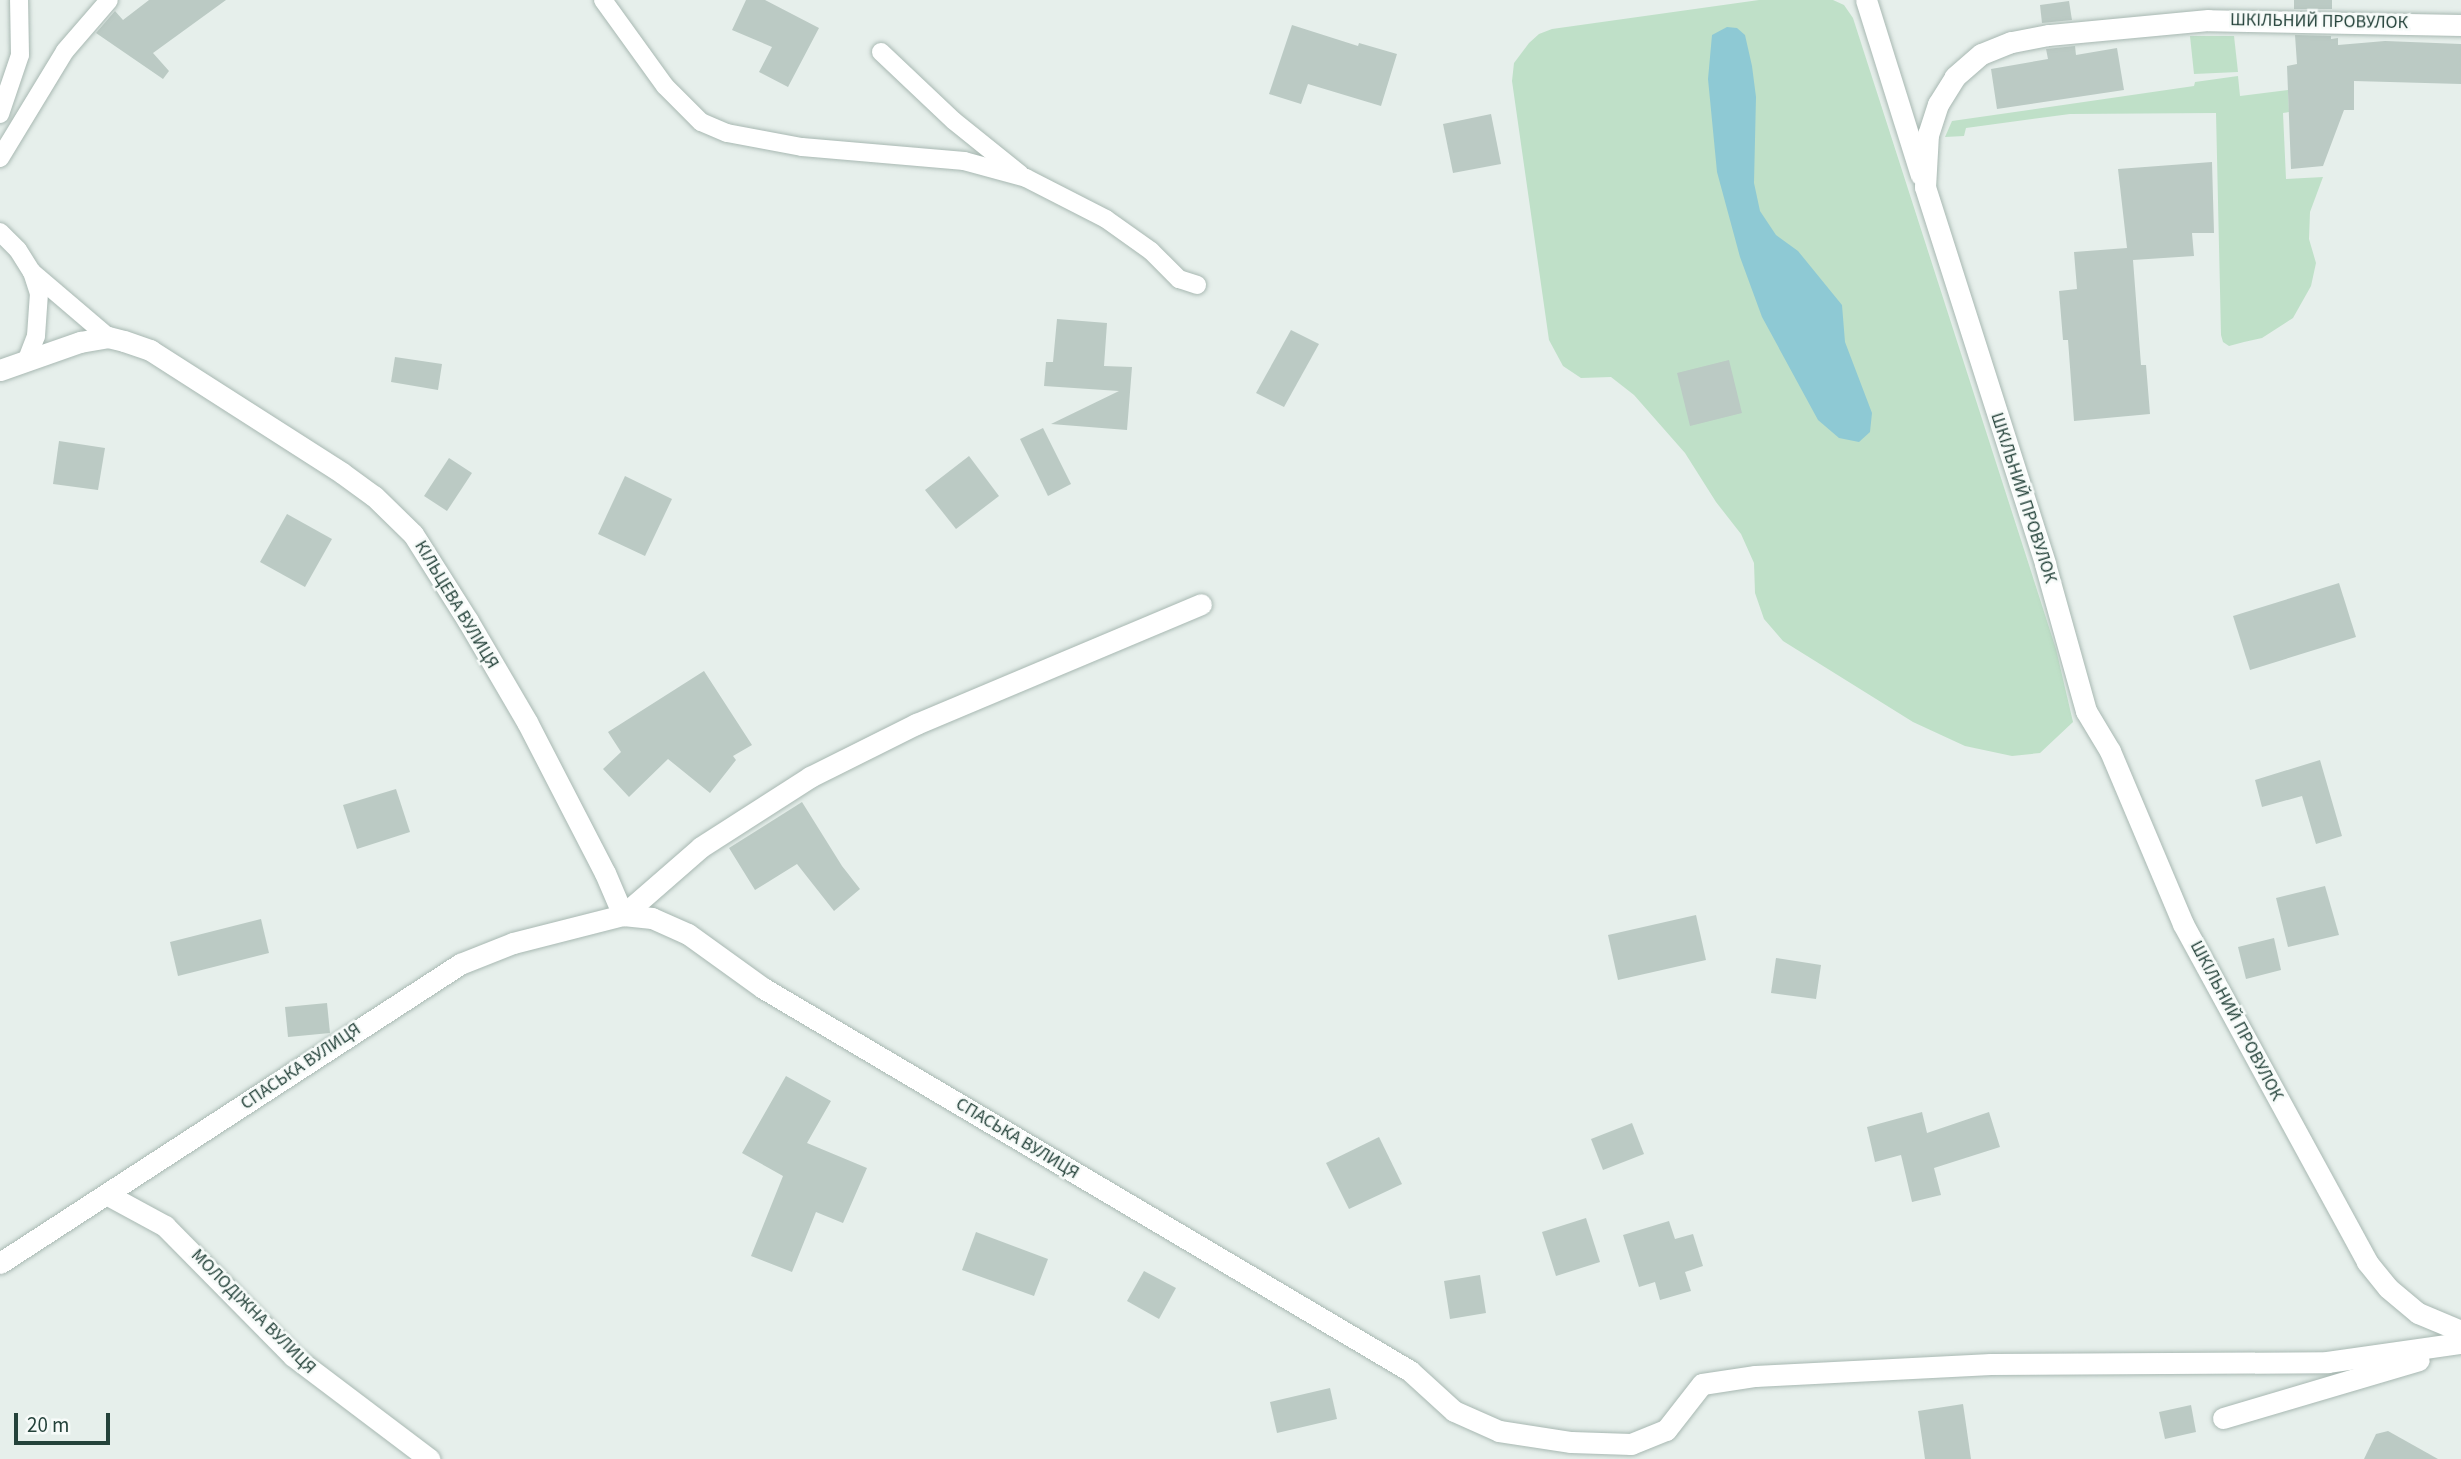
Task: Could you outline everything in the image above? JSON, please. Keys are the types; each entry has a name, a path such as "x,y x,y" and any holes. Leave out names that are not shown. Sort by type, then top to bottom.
{"street":[{"path":"1866,0 1925,187"},
{"name":"ШКІЛЬНИЙ ПРОВУЛОК","path":"2461,25 2208,20 2048,35 2011,42 1981,54 1955,77 1938,104 1928,134 1925,187 2045,564 2086,711 2110,751 2183,923 2367,1262 2388,1288 2418,1313 2461,1331"},
{"name":"КІЛЬЦЕВА ВУЛИЦЯ","path":"0,370 80,342 108,337 150,350 374,496 413,534 527,722 605,873 623,915"},
{"name":"СПАСЬКА ВУЛИЦЯ","path":"623,915 701,847 810,777 916,724 1201,604"},
{"name":"СПАСЬКА ВУЛИЦЯ","path":"0,1263 460,964 513,943 623,915 652,918 688,934 762,988 1410,1371 1454,1411 1499,1430 1571,1443 1631,1444 1666,1430 1702,1384 1755,1376 1992,1364 2327,1362 2461,1345"},
{"name":"МОЛОДІЖНА ВУЛИЦЯ","path":"108,1195 165,1226 293,1356 429,1459"},
{"path":"2223,1418 2461,1345"}],"lane":[{"path":"0,114 20,55 19,0"},
{"path":"0,158 65,51 109,0"},
{"path":"603,0 684,107 701,122 719,130 802,147 964,161 1026,178"},
{"path":"881,52 954,121 1026,178 1106,219 1151,251 1179,279 1197,285"},
{"path":"0,232 18,250 33,272 108,337"},
{"path":"27,360 36,336 39,314 39,293 33,272"}],"green space":[{"path":"1759,0 1833,0 1844,5 1853,18 2056,649 2073,722 2040,753 2012,756 1965,746 1913,722 1783,641 1764,619 1755,593 1754,563 1741,534 1716,502 1685,453 1634,395 1611,377 1581,378 1563,366 1549,340 1512,81 1514,63 1539,34 1552,29"},
{"path":"2190,36 2234,36 2238,72 2194,74"},
{"path":"2238,76 2240,96 2288,90 2289,112 2283,113 2286,179 2323,177 2310,212 2309,239 2316,263 2311,286 2293,318 2262,338 2229,346 2223,342 2221,335 2216,113 2070,114 1966,128 1964,136 1945,137 1952,121 2194,86 2195,82"}],"water":[{"path":"1727,27 1737,28 1745,35 1752,66 1756,97 1754,183 1760,211 1776,235 1798,251 1842,305 1845,342 1872,413 1870,432 1859,442 1839,438 1818,420 1762,317 1740,257 1717,172 1708,79 1712,35"}],"building":[{"path":"149,0 226,0 153,53 169,71 163,79 96,33 115,11 123,20"},
{"path":"746,0 765,0 819,28 788,87 759,72 772,47 732,30"},
{"path":"2294,0 2332,0 2332,9 2294,9"},
{"path":"2069,1 2072,20 2042,23 2040,5"},
{"path":"1292,25 1358,46 1359,43 1397,54 1381,106 1308,84 1301,104 1269,94"},
{"path":"2295,35 2331,36 2331,39 2338,38 2338,45 2385,41 2461,44 2461,84 2354,81 2354,110 2344,110 2323,166 2291,169 2287,66 2297,64"},
{"path":"2075,46 2076,55 2117,48 2124,90 1997,109 1991,69 2048,59 2046,49"},
{"path":"1491,114 1501,164 1453,173 1443,124"},
{"path":"2212,162 2214,233 2192,233 2194,256 2133,260 2141,365 2146,365 2150,414 2074,421 2068,340 2063,340 2059,291 2077,289 2074,252 2127,248 2118,169"},
{"path":"1057,319 1107,323 1104,366 1132,367 1127,430 1051,424 1119,391 1044,386 1046,362 1053,362"},
{"path":"1291,330 1319,344 1284,407 1256,393"},
{"path":"395,357 442,364 438,390 391,382"},
{"path":"1729,360 1742,413 1690,426 1677,373"},
{"path":"1043,428 1071,484 1048,496 1020,439"},
{"path":"59,441 105,448 98,490 53,484"},
{"path":"969,456 999,496 956,529 925,490"},
{"path":"449,458 472,473 447,511 424,496"},
{"path":"625,476 672,499 645,556 598,534"},
{"path":"287,514 332,539 305,587 260,562"},
{"path":"2339,583 2356,637 2250,670 2233,616"},
{"path":"704,671 752,745 733,756 736,760 710,793 668,759 629,797 603,769 621,752 608,732"},
{"path":"2320,760 2342,836 2316,844 2302,796 2262,807 2255,780"},
{"path":"396,789 410,832 357,849 343,805"},
{"path":"802,802 842,866 860,889 834,911 797,864 755,890 729,848"},
{"path":"2325,886 2339,935 2288,947 2276,898"},
{"path":"1696,915 1706,960 1618,980 1608,935"},
{"path":"261,919 269,953 178,976 170,942"},
{"path":"2274,938 2281,970 2246,979 2238,947"},
{"path":"1776,958 1821,965 1816,999 1771,993"},
{"path":"327,1003 330,1033 288,1037 285,1007"},
{"path":"786,1076 831,1101 807,1143 867,1168 843,1223 816,1212 792,1272 751,1256 783,1176 742,1153"},
{"path":"1922,1112 1927,1133 1989,1112 2000,1147 1934,1168 1941,1195 1912,1202 1901,1155 1875,1162 1867,1127"},
{"path":"1632,1123 1644,1154 1603,1170 1591,1139"},
{"path":"1379,1137 1402,1184 1349,1209 1326,1163"},
{"path":"1586,1218 1600,1262 1556,1276 1542,1232"},
{"path":"1669,1221 1675,1239 1693,1234 1703,1266 1685,1272 1691,1291 1660,1300 1655,1282 1639,1287 1623,1235"},
{"path":"976,1232 1048,1259 1034,1296 962,1270"},
{"path":"1144,1271 1176,1288 1159,1319 1127,1301"},
{"path":"1480,1275 1486,1313 1450,1319 1444,1281"},
{"path":"1330,1388 1337,1419 1277,1433 1270,1402"},
{"path":"1963,1404 1971,1459 1925,1459 1918,1411"},
{"path":"2191,1405 2196,1432 2165,1439 2159,1412"},
{"path":"2388,1431 2438,1459 2364,1459 2376,1434"}]}
